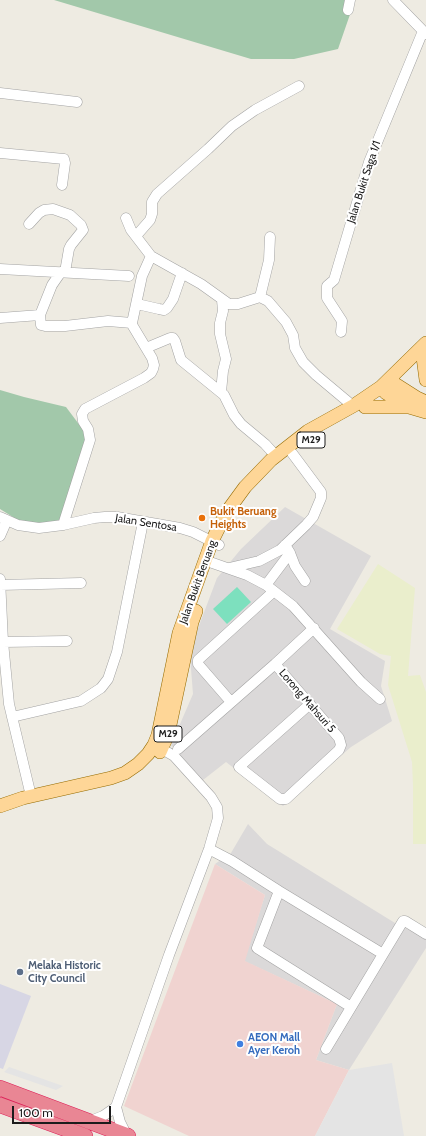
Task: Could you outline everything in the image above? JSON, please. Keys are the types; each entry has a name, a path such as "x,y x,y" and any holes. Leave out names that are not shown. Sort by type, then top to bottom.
{"highway":[{"path":"0,1088 87,1129"},
{"path":"0,1105 87,1129 127,1136"}],"main road":[{"name":"Jalan Bukit Beruang","path":"388,386 426,343"},
{"name":"Jalan Bukit Beruang","path":"215,543 253,491 292,453 388,386 425,355"},
{"path":"425,355 426,380"},
{"path":"388,386 409,407"},
{"path":"388,386 426,402"},
{"name":"Jalan Bukit Beruang","path":"0,806 31,796 111,778 125,773 138,764 151,750 158,735 179,633 226,513 245,487 276,456 308,431 359,406"},
{"path":"359,406 409,407 426,412"},
{"name":"Jalan Bukit Beruang","path":"0,815 26,805 126,781 150,764 162,749 168,734 192,622 208,562"}],"street":[{"path":"348,10 350,0"},
{"path":"393,0 424,33"},
{"name":"Jalan Bukit Saga 1/1","path":"341,332 342,321 327,298 327,286 334,280 369,162 424,33"},
{"path":"136,236 150,220 152,214 152,202 157,194 232,126 255,110 299,86"},
{"path":"0,93 77,102"},
{"path":"0,153 64,160 66,163 62,185"},
{"path":"29,224 39,213 44,210 53,209 70,215 81,225 83,230 71,245 63,272 50,289 40,315 41,325 65,326 108,321 130,323"},
{"path":"126,218 131,230 151,256 201,284 222,300 229,304 238,304 260,297 268,301 286,322 293,335 295,348 303,362 316,375 359,406"},
{"path":"260,297 269,260 270,237"},
{"path":"130,323 133,322 142,276 151,256"},
{"path":"0,269 129,276"},
{"path":"137,304 164,310 167,308 172,300 182,273"},
{"path":"221,392 226,359 220,334 220,323 223,311 222,300"},
{"path":"0,318 40,315"},
{"path":"63,525 90,440 88,429 83,421 82,414 85,409 151,373 154,365 152,358 130,323"},
{"path":"146,348 173,338 181,360 221,392 227,399 232,411 241,424 265,444 276,456"},
{"path":"231,702 198,664 198,660 269,588 288,549 312,517 322,495 292,453"},
{"name":"Jalan Sentosa","path":"3,518 28,527 39,528 63,525 105,516 180,528 193,532 215,543"},
{"path":"0,536 3,518"},
{"path":"12,717 81,700 101,688 108,679 117,652 143,522"},
{"path":"229,568 259,561 280,550 288,549"},
{"path":"288,549 295,566 305,581"},
{"path":"208,562 247,575 269,588 293,606 361,682 380,700"},
{"path":"0,579 7,688 12,717 31,796"},
{"path":"0,585 81,582"},
{"path":"178,749 314,628"},
{"path":"3,642 67,641"},
{"name":"Lorong Mahsuri 5","path":"275,664 310,704 339,738 341,746 339,750 286,799 280,799 239,767 310,704"},
{"path":"127,1136 120,1122 116,1107 169,955 209,849 218,818 217,807 211,797 174,756 162,749"},
{"path":"209,849 232,861 383,954"},
{"path":"279,891 257,948 352,1007"},
{"path":"326,1049 403,921 426,934"},
{"path":"87,1129 116,1107"}],"shaded area":[{"path":"285,507 371,556 330,629 385,661 381,686 392,721 351,747 283,806 226,762 203,780 171,745 193,694 190,656 197,631 217,578 241,549"},
{"path":"248,824 267,844 395,923 426,938 426,948 349,1070 316,1060 337,1004 244,961 265,895 215,864 231,853"},
{"path":"215,864 265,895 245,961 337,1004 316,1060 349,1070 315,1136 189,1136 124,1106"},
{"path":"0,984 31,996 3,1069 0,1068"},
{"path":"392,1063 404,1136 315,1136 349,1070"},
{"path":"9,1067 63,1086 56,1090 4,1072"}],"green space":[{"path":"54,0 355,0 338,49 294,59 251,59"},
{"path":"0,390 66,407 84,431 87,438 61,521 39,526 21,522 0,509"},
{"path":"378,564 415,588 408,676 420,675 426,692 426,844 413,844 412,762 388,685 391,656 380,654 337,629"},
{"path":"237,587 251,602 227,624 213,609"}],"place":[{"name":"Bukit Beruang Heights","path":"202,518"},
{"name":"Melaka Historic City Council","path":"20,972"},
{"name":"AEON Mall Ayer Keroh","path":"240,1044"}]}
